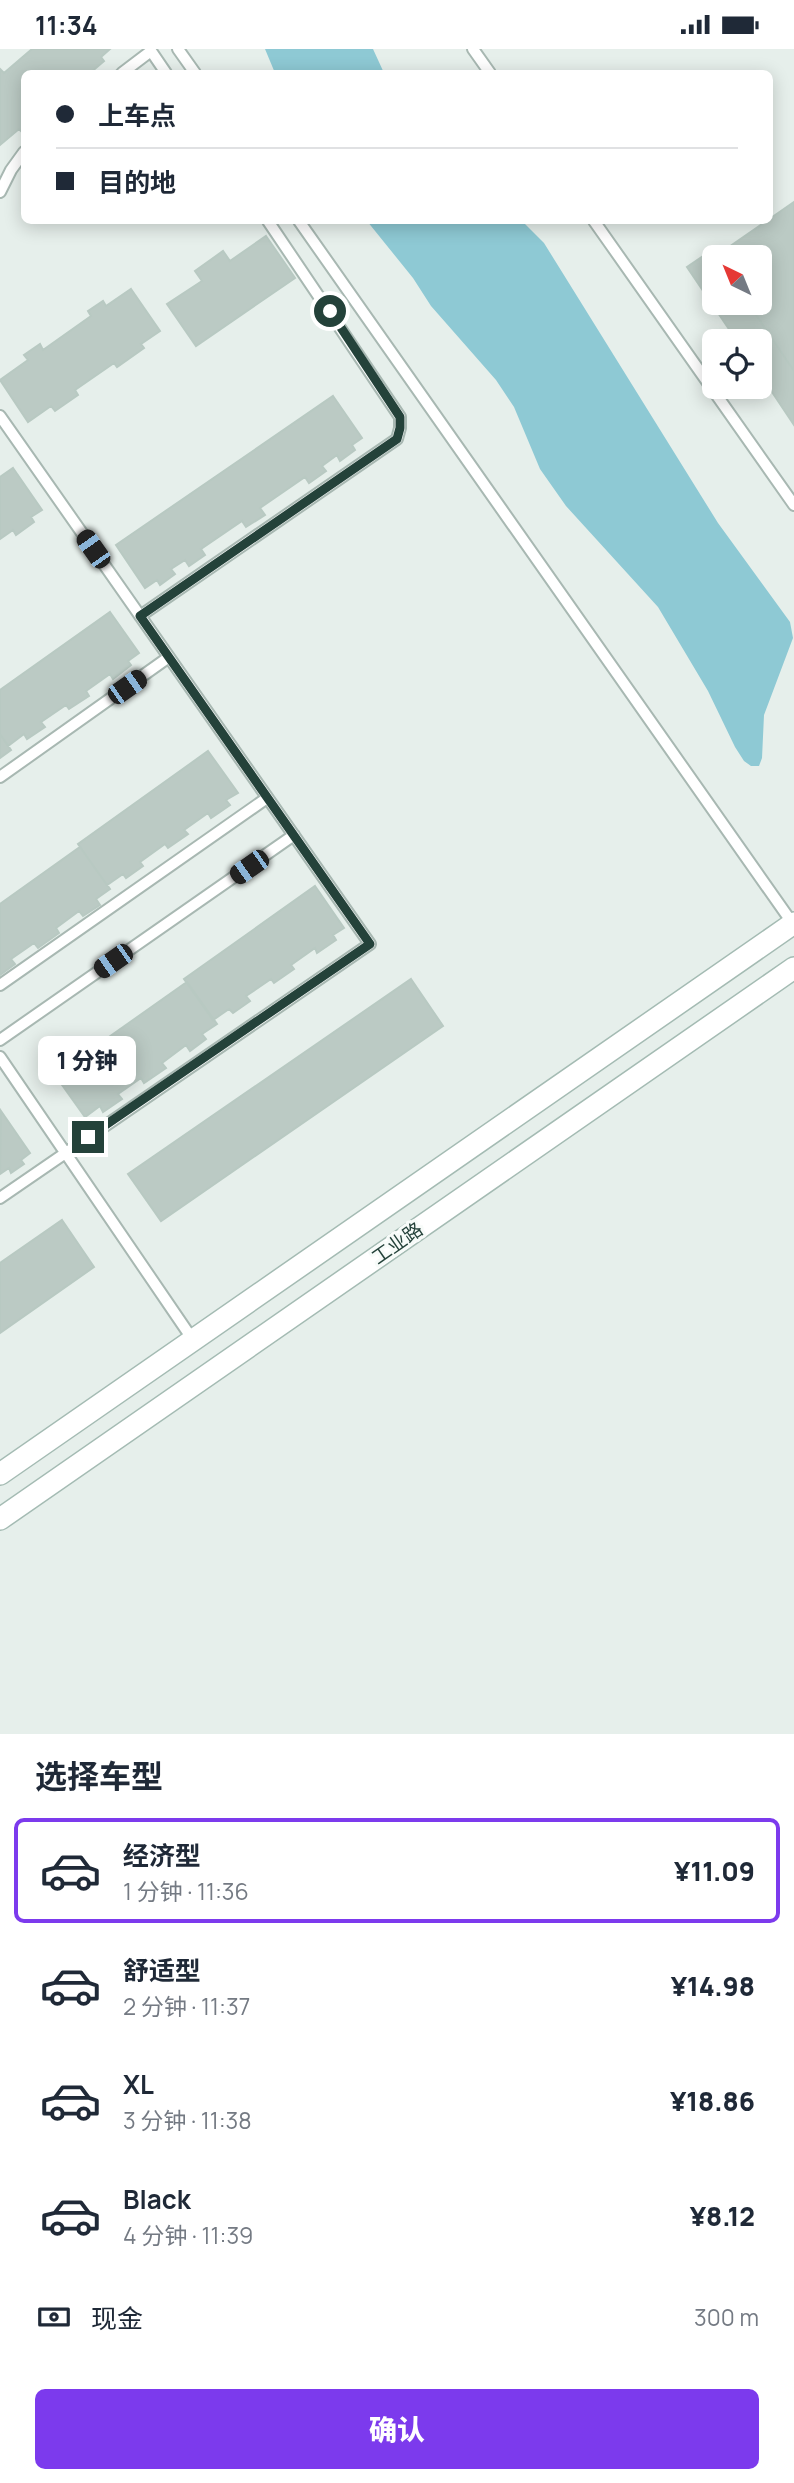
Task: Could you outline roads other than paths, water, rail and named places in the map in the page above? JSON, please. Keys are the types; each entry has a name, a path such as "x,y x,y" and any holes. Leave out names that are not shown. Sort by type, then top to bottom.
{"street":[{"name":"工业路","path":"0,1474 794,923"},
{"name":"工业路","path":"0,1519 794,968"}],"lane":[{"path":"178,49 193,70"},
{"path":"473,49 488,70"},
{"path":"125,70 151,51 164,70"},
{"path":"0,192 21,156"},
{"path":"140,616 397,439 400,417 270,224"},
{"path":"301,224 794,923"},
{"path":"595,224 794,505"},
{"path":"0,417 370,944 0,1198"},
{"path":"0,777 169,657"},
{"path":"0,985 267,798"},
{"path":"0,1040 294,835"},
{"path":"0,1057 193,1340"}],"water":[{"path":"265,49 373,49 383,70 274,70"},
{"path":"369,224 525,224 544,243 718,523 790,622 793,638 764,715 762,758 759,766 751,766 744,761 735,747 708,691 658,607 566,506 540,469 514,407 496,380 431,306 413,278"}]}
